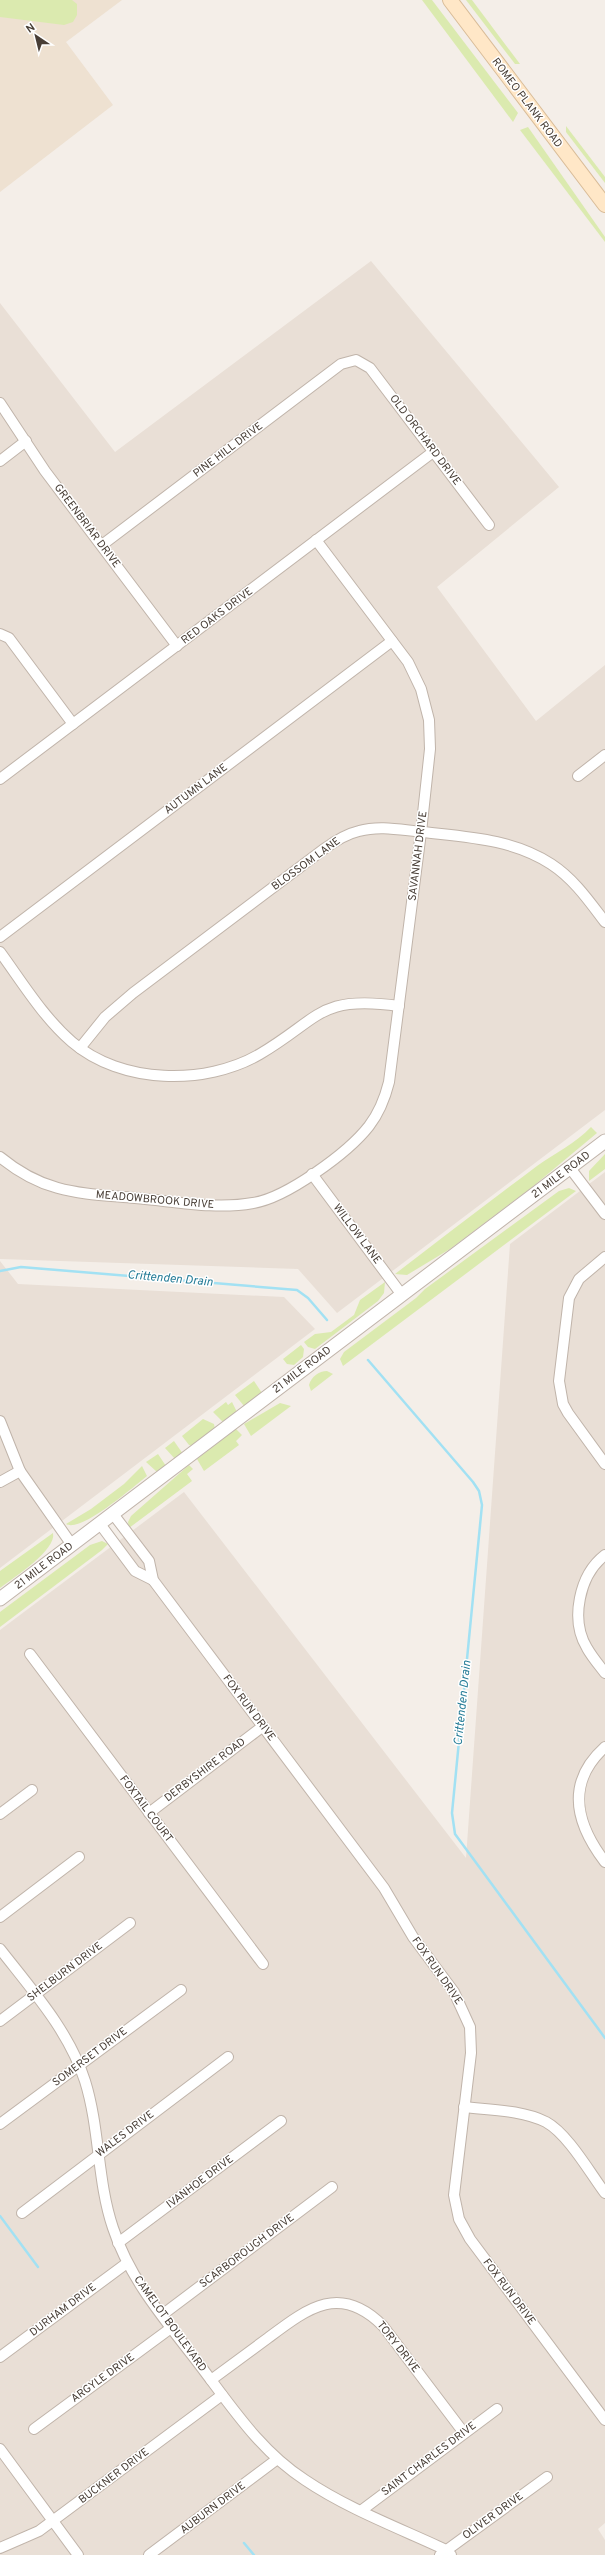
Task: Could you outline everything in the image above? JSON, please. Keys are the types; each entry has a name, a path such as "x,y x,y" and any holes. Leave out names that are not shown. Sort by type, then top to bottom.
{"main road":[{"name":"ROMEO PLANK ROAD","path":"450,0 605,205"}],"street":[{"name":"OLD ORCHARD DRIVE","path":"356,360 370,368 489,525"},
{"name":"PINE HILL DRIVE","path":"102,545 341,364 356,360"},
{"name":"GREENBRIAR DRIVE","path":"0,404 177,646"},
{"path":"0,461 26,441"},
{"name":"RED OAKS DRIVE","path":"0,779 433,452"},
{"name":"SAVANNAH DRIVE","path":"312,1174 359,1138 378,1113 389,1082 421,832 430,749 429,720 415,675 392,641 316,540"},
{"path":"0,634 9,638 73,724"},
{"name":"AUTUMN LANE","path":"0,937 392,641"},
{"path":"578,776 605,755"},
{"name":"BLOSSOM LANE","path":"80,1048 95,1028 118,1005 336,840 348,834 374,828 421,832 482,839 526,850 563,873 584,895 605,922"},
{"path":"0,952 51,1019 80,1048 100,1060 124,1069 156,1074 197,1075 246,1062 308,1019 333,1006 359,1002 399,1006"},
{"name":"21 MILE ROAD","path":"0,1599 605,1141"},
{"name":"MEADOWBROOK DRIVE","path":"0,1157 34,1180 57,1189 226,1206 266,1200 291,1188 312,1174"},
{"path":"570,1168 605,1214"},
{"name":"WILLOW LANE","path":"312,1174 402,1295"},
{"path":"605,1257 583,1275 569,1298 559,1381 562,1398 568,1413 605,1464"},
{"path":"0,1421 20,1471 72,1545"},
{"path":"0,1482 20,1471"},
{"name":"FOX RUN DRIVE","path":"113,1514 149,1561 153,1580 384,1888 413,1937 461,2003 470,2027 471,2039 454,2195 459,2219 470,2239 605,2420"},
{"name":"FOX RUN DRIVE","path":"100,1524 135,1571 153,1580"},
{"path":"605,1555 592,1568 586,1578 578,1615 579,1627 587,1648 605,1673"},
{"name":"FOXTAIL COURT","path":"30,1654 263,1964"},
{"name":"DERBYSHIRE ROAD","path":"149,1813 262,1727"},
{"path":"605,1747 586,1769 582,1781 579,1803 583,1827 588,1838 605,1862"},
{"path":"0,1814 32,1790"},
{"path":"0,1917 79,1857"},
{"name":"SHELBURN DRIVE","path":"0,2021 130,1923"},
{"name":"CAMELOT BOULEVARD","path":"0,1949 58,2026 78,2065 89,2098 106,2207 118,2243 127,2263 171,2328 247,2428 276,2460 330,2495 446,2553"},
{"name":"SOMERSET DRIVE","path":"0,2124 181,1990"},
{"name":"WALES DRIVE","path":"22,2213 228,2056"},
{"path":"464,2107 526,2115 547,2123 564,2138 605,2193"},
{"name":"IVANHOE DRIVE","path":"118,2243 281,2121"},
{"name":"SCARBOROUGH DRIVE","path":"162,2314 332,2187"},
{"name":"DURHAM DRIVE","path":"0,2357 127,2263"},
{"name":"TORY DRIVE","path":"211,2380 298,2315 316,2306 348,2305 372,2315 384,2326 464,2433"},
{"name":"ARGYLE DRIVE","path":"34,2429 171,2328"},
{"name":"BUCKNER DRIVE","path":"0,2548 39,2531 222,2395"},
{"name":"SAINT CHARLES DRIVE","path":"362,2510 497,2409"},
{"path":"0,2449 78,2555"},
{"name":"AUBURN DRIVE","path":"149,2555 276,2460"},
{"name":"OLIVER DRIVE","path":"446,2553 547,2477"}],"shaded area":[{"path":"0,0 122,0 66,42 113,105 0,192"},
{"path":"371,261 559,487 437,587 536,721 605,665 605,1110 337,1313 298,1269 0,1259 0,303 115,452"},
{"path":"605,1172 605,2523 598,2529 605,2540 605,2555 0,2555 0,1630 184,1492 466,1858 510,1244"},
{"path":"0,1261 18,1284 284,1297 315,1329 0,1568"}],"green space":[{"path":"0,0 72,0 77,4 77,15 73,22 64,25 0,17"},
{"path":"422,0 432,0 518,113 513,122"},
{"path":"466,0 472,0 520,64 515,64"},
{"path":"566,126 605,177 605,183 566,132"},
{"path":"528,127 605,237 605,242 520,130"},
{"path":"591,1127 597,1133 531,1188 450,1249 407,1275 395,1274 537,1166 579,1138"},
{"path":"605,1154 605,1169 589,1181 589,1171"},
{"path":"569,1188 576,1191 343,1366 340,1359 344,1352 416,1298 425,1289 559,1191"},
{"path":"385,1282 384,1293 378,1301 315,1349 308,1347 304,1342 315,1334 331,1332 354,1315 360,1300"},
{"path":"301,1345 304,1349 303,1357 294,1365 287,1364 283,1359"},
{"path":"327,1371 333,1374 311,1391 309,1385 313,1377 318,1373"},
{"path":"254,1381 262,1393 244,1406 235,1395"},
{"path":"226,1402 228,1405 232,1402 237,1412 223,1422 213,1412"},
{"path":"280,1403 291,1406 251,1436 244,1424"},
{"path":"203,1419 214,1424 215,1429 192,1446 189,1445 182,1436"},
{"path":"236,1429 242,1435 236,1441 239,1445 204,1471 197,1459"},
{"path":"174,1441 183,1454 175,1459 165,1448"},
{"path":"158,1454 166,1466 157,1472 146,1462"},
{"path":"189,1465 193,1469 187,1474 192,1481 129,1528 128,1522 131,1516"},
{"path":"142,1466 147,1476 107,1508 83,1522 73,1525 66,1524 91,1509 124,1484"},
{"path":"53,1533 52,1540 41,1555 24,1571 0,1588 0,1571"},
{"path":"102,1541 108,1544 102,1550 0,1627 0,1612 90,1545"}],"waterway":[{"name":"Crittenden Drain","path":"0,1271 21,1267 297,1290 308,1298 327,1320"},
{"name":"Crittenden Drain","path":"368,1360 473,1482 479,1491 482,1505 452,1813 455,1834 605,2038"},
{"path":"0,2216 38,2267"},
{"path":"244,2543 254,2555"}]}
